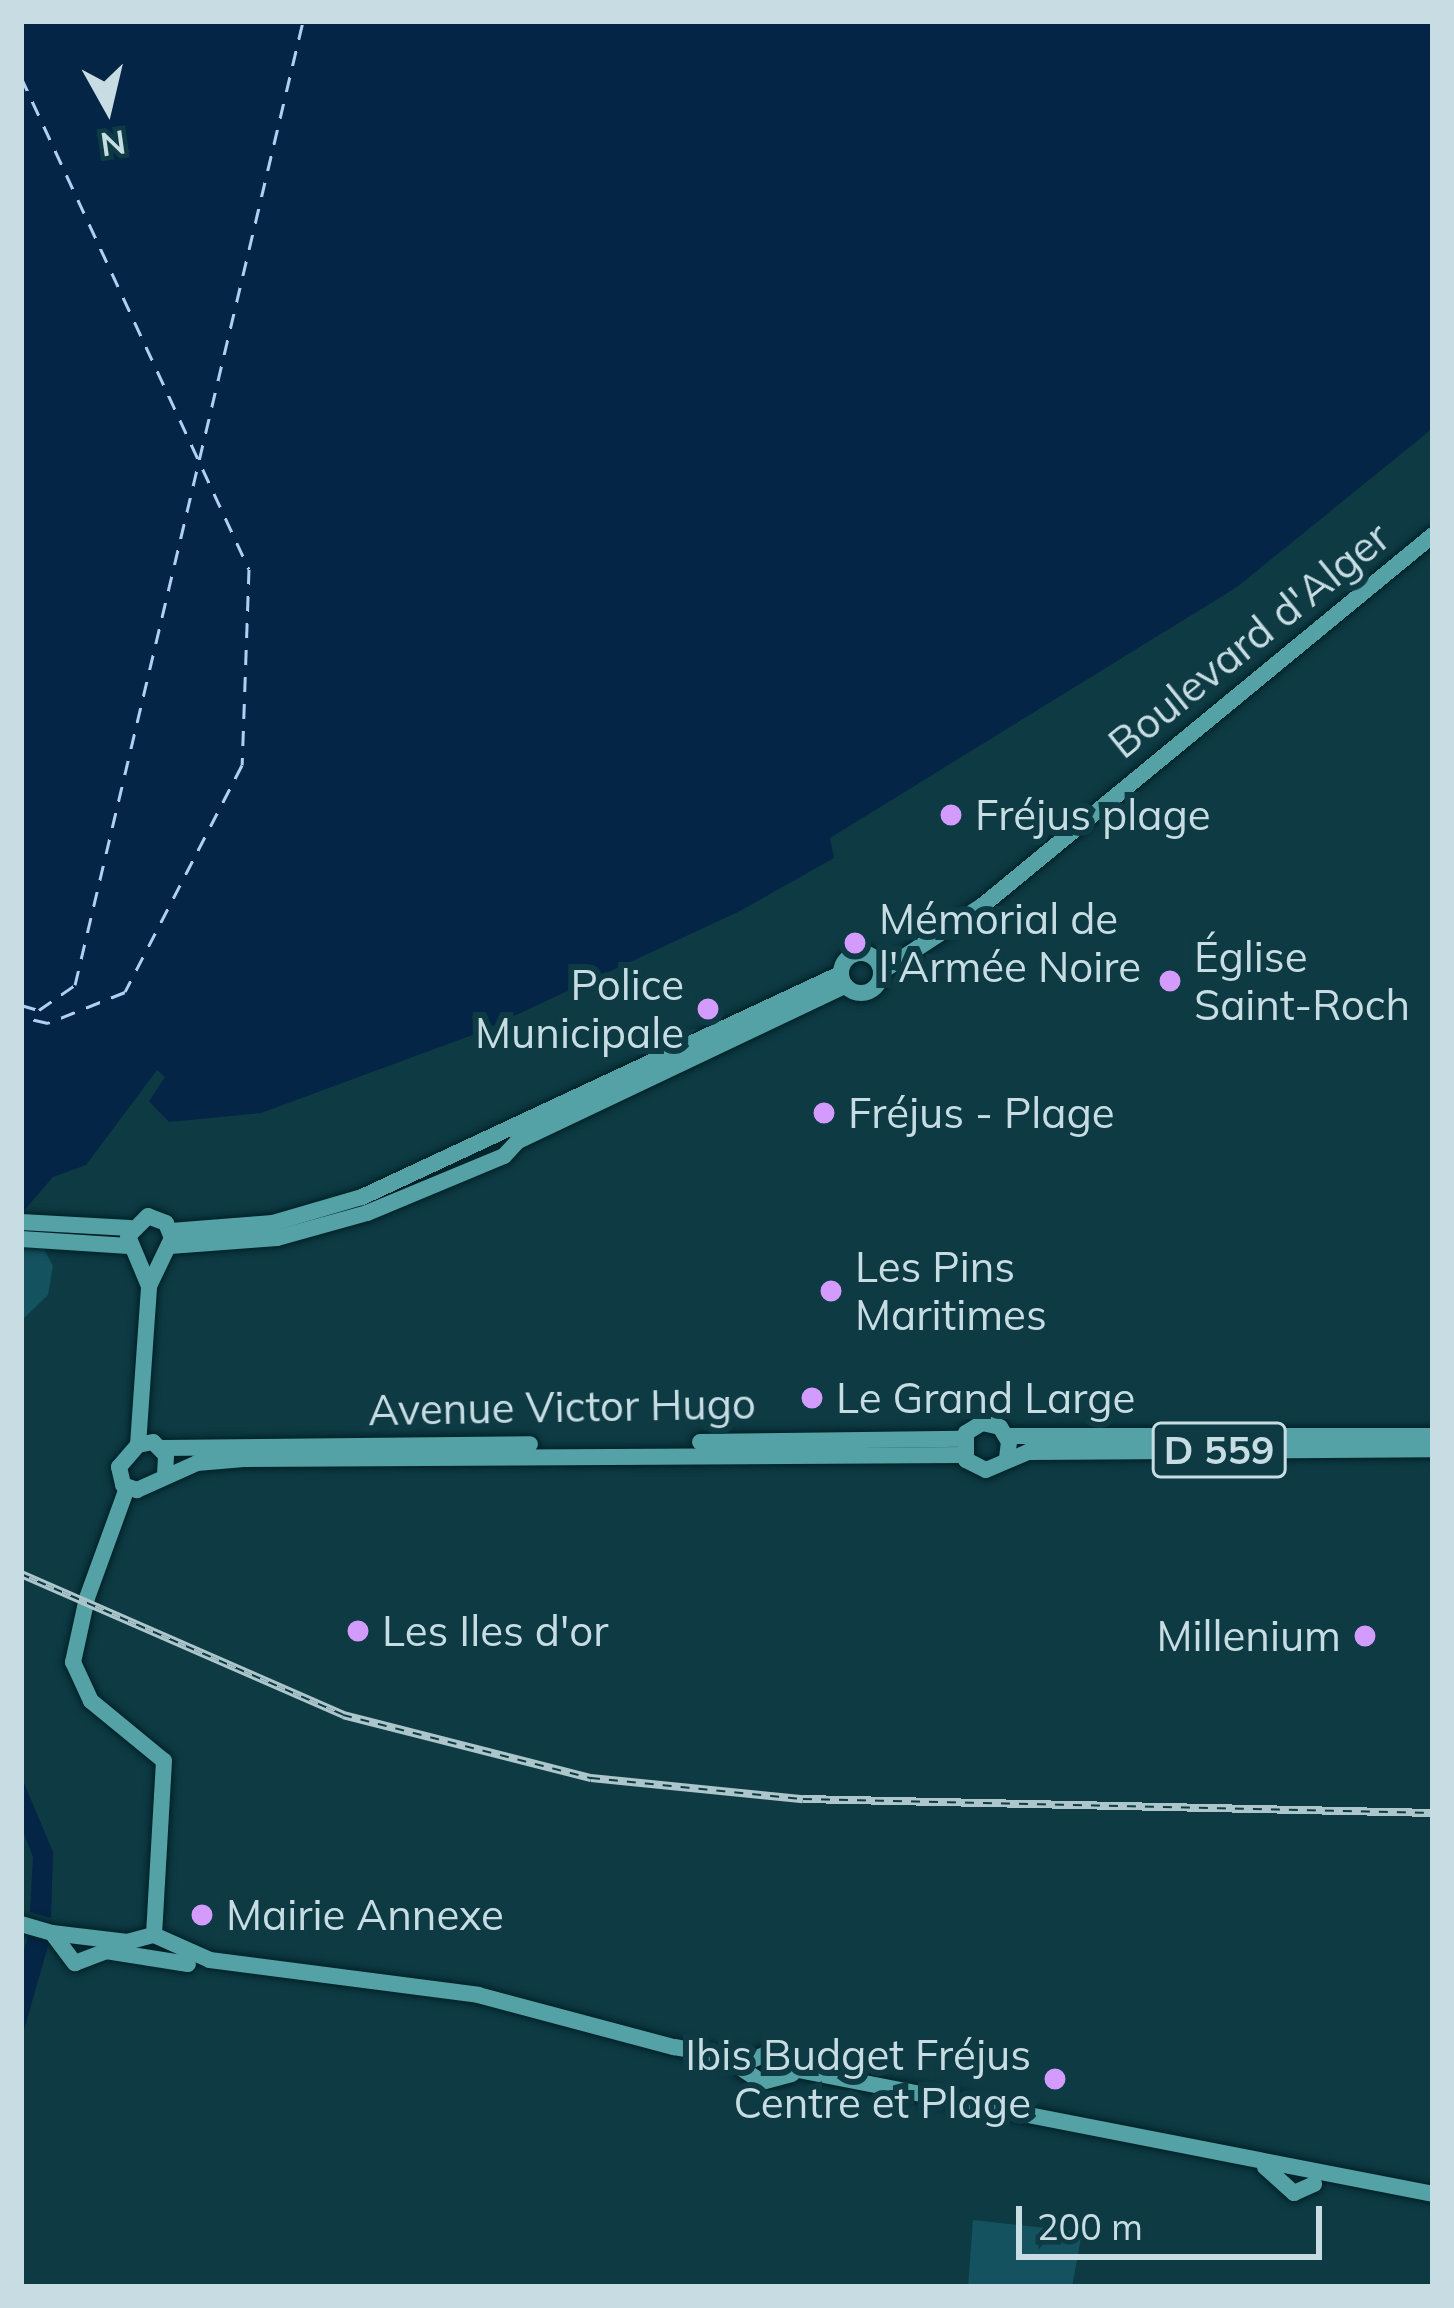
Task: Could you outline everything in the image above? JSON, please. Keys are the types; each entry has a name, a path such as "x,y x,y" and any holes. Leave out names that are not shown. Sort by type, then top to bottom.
{"main road":[{"name":"Boulevard d'Alger","path":"843,980 867,993 881,972 982,906 1433,535"},
{"path":"843,980 847,959 862,953 881,972"},
{"path":"167,1245 328,1209 843,980"},
{"path":"21,1239 167,1245 333,1225 502,1152 843,980"},
{"path":"494,1134 502,1152"},
{"path":"80,1618 148,1488 165,1475 151,1445 144,1410 149,1286 167,1245 153,1216 132,1244"},
{"path":"22,1222 132,1244"},
{"path":"132,1244 149,1286"},
{"path":"982,1423 1007,1436 1006,1458 986,1470 963,1447 982,1423"},
{"name":"D 559","path":"1007,1436 1433,1436"},
{"path":"151,1445 119,1467 128,1488 80,1618 73,1662 85,1693 164,1761 152,1946"},
{"name":"Avenue Victor Hugo","path":"151,1445 963,1447"},
{"name":"Avenue Victor Hugo","path":"165,1475 244,1459 963,1447"},
{"name":"D 559","path":"1006,1458 1028,1452 1433,1449"},
{"path":"128,1488 148,1488"},
{"path":"23,1924 69,1939 152,1946 229,1964 478,1995 750,2065 766,2054 776,2070 1433,2203"},
{"path":"776,2070 1229,2156 1267,2168 1288,2185 1307,2174 1433,2194"}],"shaded area":[{"path":"21,21 1433,21 1433,428 1237,587 830,838 834,858 740,911 475,1034 261,1113 169,1122 149,1101 165,1077 157,1070 86,1165 53,1177 21,1214"},
{"path":"21,1243 41,1244 53,1266 48,1295 21,1321"},
{"path":"21,1776 53,1852 51,1918 30,1912 33,1857 21,1826"},
{"path":"28,1936 49,1942 21,2040 21,1960"},
{"path":"973,2220 1082,2232 1072,2287 968,2287"}],"ferry route":[{"path":"21,1005 39,1010 75,985 303,21"},
{"path":"21,77 249,569 242,765 125,992 48,1023 21,1017"}],"railway":[{"path":"21,1574 343,1715 591,1778 803,1799 1433,1813"}],"place":[{"name":"Fréjus plage","path":"951,815"},
{"name":"Mémorial de l'Armée Noire","path":"855,943"},
{"name":"Église Saint-Roch","path":"1170,981"},
{"name":"Police Municipale","path":"708,1009"},
{"name":"Fréjus - Plage","path":"824,1113"},
{"name":"Les Pins Maritimes","path":"831,1291"},
{"name":"Le Grand Large","path":"812,1398"},
{"name":"Les Iles d'or","path":"358,1631"},
{"name":"Millenium","path":"1365,1636"},
{"name":"Mairie Annexe","path":"202,1915"},
{"name":"Ibis Budget Fréjus Centre et Plage","path":"1055,2079"}]}
